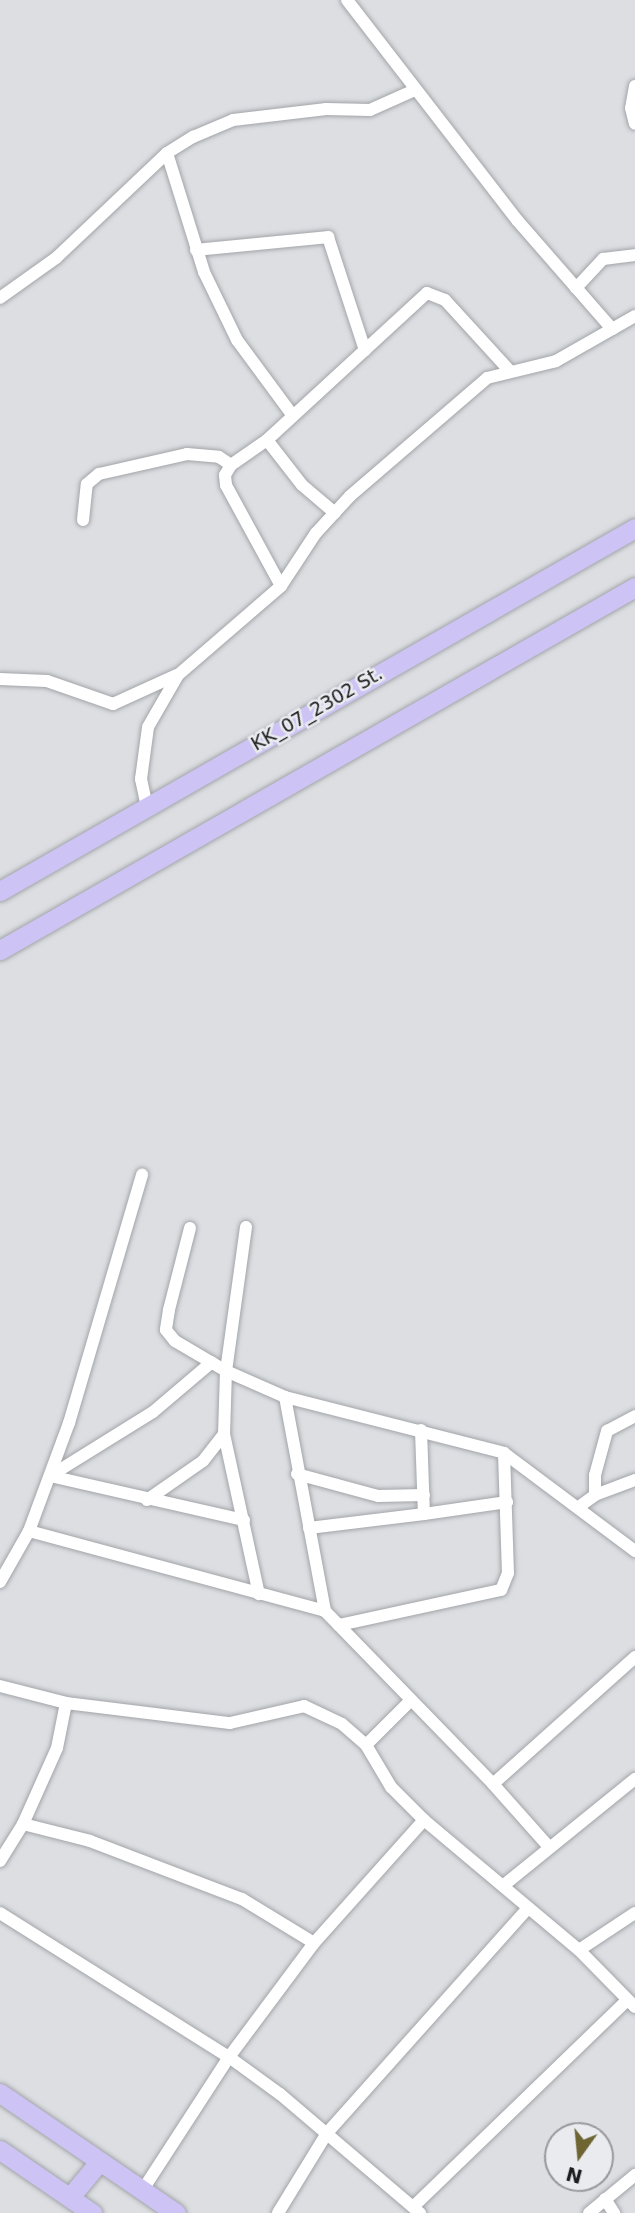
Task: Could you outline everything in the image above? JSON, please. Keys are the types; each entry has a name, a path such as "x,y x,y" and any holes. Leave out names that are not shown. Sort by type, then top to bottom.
{"main road":[{"name":"KK_07_2302 St.","path":"0,891 635,528"},
{"path":"0,950 635,587"},
{"path":"0,2093 176,2213"},
{"path":"0,2150 92,2213"},
{"path":"69,2197 99,2162"}],"street":[{"path":"347,0 415,90 612,329"},
{"path":"635,86 631,108 635,124"},
{"path":"0,298 65,250 167,153 233,121 326,109 370,110 415,90"},
{"path":"167,153 196,250 237,340 293,416"},
{"path":"196,250 328,237 365,349"},
{"path":"576,288 603,259 635,255"},
{"path":"281,586 226,485 225,475 231,465 267,440 427,293 436,293 509,370"},
{"path":"0,679 47,681 113,704 178,674 281,586 335,513 392,456 487,378 509,370 532,370 556,361 635,316"},
{"path":"267,440 302,485 335,513"},
{"path":"83,520 88,484 99,474 187,454 219,457 231,465"},
{"path":"147,807 141,779 148,727 178,674"},
{"path":"0,1582 29,1531 83,1382 142,1175"},
{"path":"246,1227 226,1371 224,1434 259,1594"},
{"path":"190,1228 166,1330 175,1341 226,1371 285,1397 504,1453 580,1506 635,1551"},
{"path":"50,1476 153,1412 212,1362"},
{"path":"285,1397 297,1474 325,1611"},
{"path":"595,1495 595,1475 607,1430 635,1416"},
{"path":"421,1430 424,1514"},
{"path":"148,1500 204,1461 224,1434"},
{"path":"339,1625 501,1590 508,1573 504,1453"},
{"path":"297,1474 378,1496 424,1495"},
{"path":"50,1476 244,1520"},
{"path":"580,1506 595,1495 635,1480"},
{"path":"309,1528 507,1502"},
{"path":"29,1531 325,1611 494,1784 548,1846"},
{"path":"494,1784 635,1657"},
{"path":"0,1686 66,1703 230,1723 304,1706 342,1724 366,1745 384,1777 424,1820 579,1950 631,2003 417,2210 327,2133 229,2057 0,1913"},
{"path":"366,1745 410,1701"},
{"path":"0,1861 23,1825 57,1748 66,1703"},
{"path":"504,1885 548,1846 635,1779"},
{"path":"142,2191 229,2057 314,1943 424,1820"},
{"path":"23,1825 90,1841 242,1899 314,1943"},
{"path":"278,2213 327,2133 528,1908"},
{"path":"579,1950 635,1913"},
{"path":"589,2213 635,2175"},
{"path":"605,2199 614,2213"}]}
